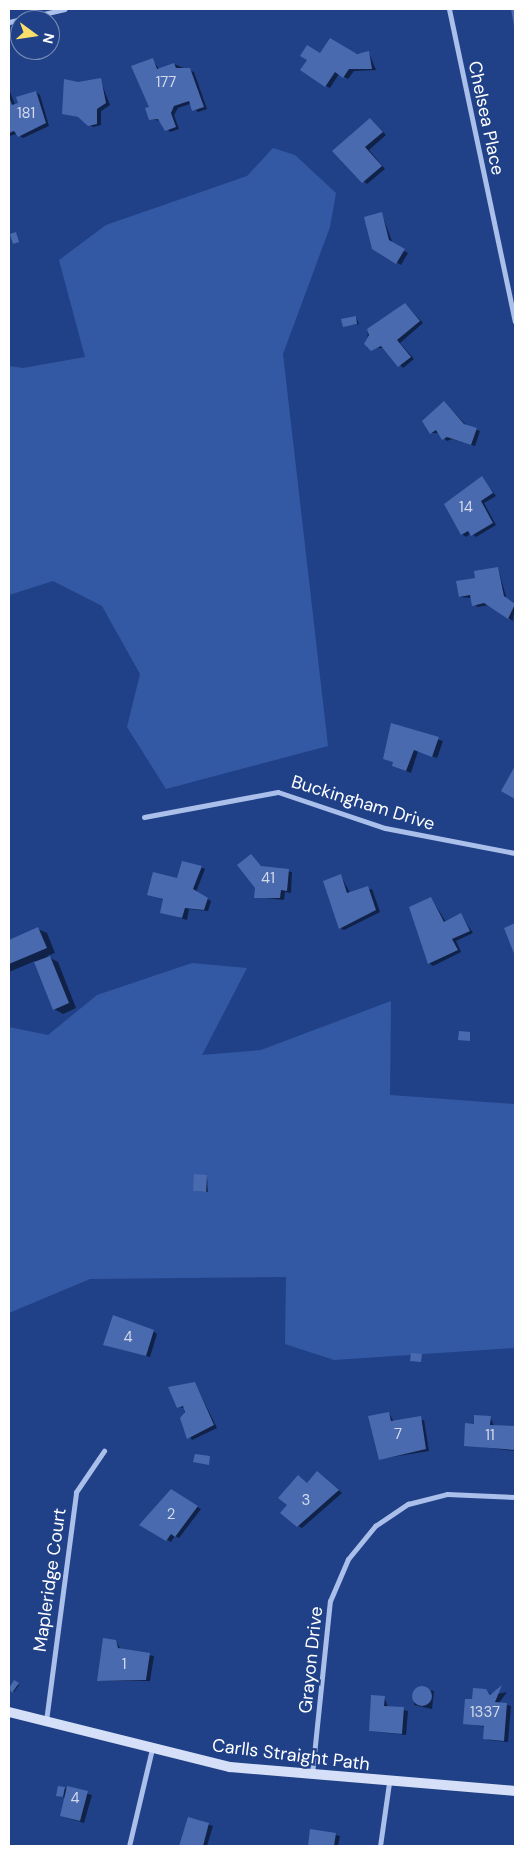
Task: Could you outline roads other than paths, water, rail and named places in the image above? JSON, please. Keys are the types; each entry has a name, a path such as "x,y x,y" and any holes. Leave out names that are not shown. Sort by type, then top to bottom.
{"street":[{"path":"9,22 65,9"},
{"name":"Chelsea Place","path":"449,9 515,321"},
{"name":"Buckingham Drive","path":"144,817 278,792 385,828 515,853"},
{"name":"Mapleridge Court","path":"46,1721 76,1492 104,1451"},
{"name":"Grayon Drive","path":"312,1777 330,1601 348,1559 375,1526 408,1504 447,1494 515,1497"},
{"name":"Carlls Straight Path","path":"9,1712 152,1750 230,1767 312,1777 515,1791"},
{"path":"129,1846 152,1750"},
{"path":"380,1846 389,1783"}]}
